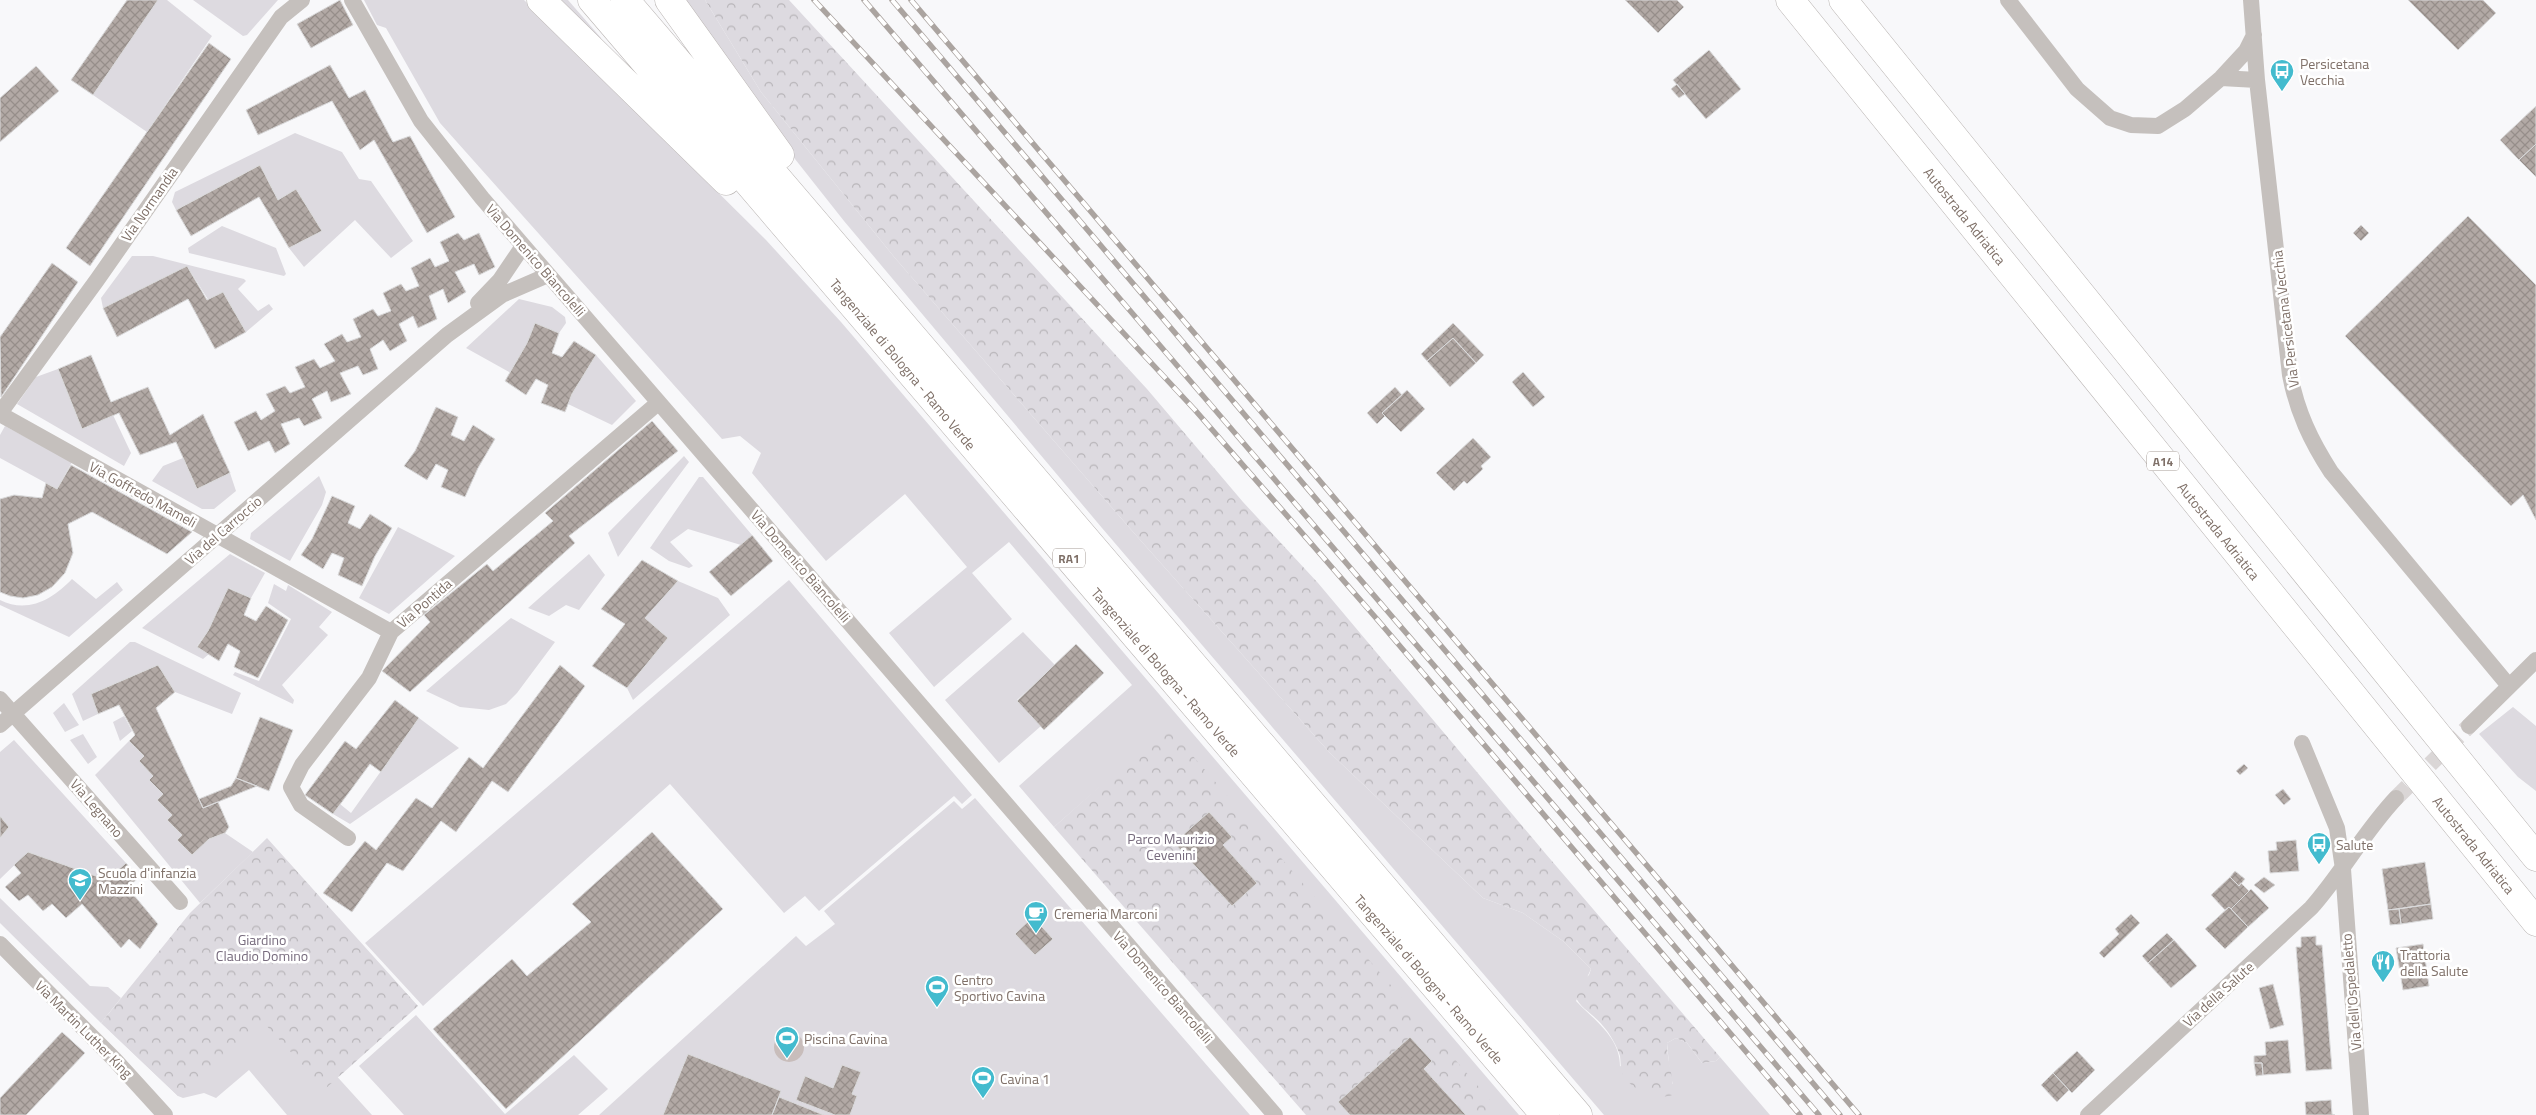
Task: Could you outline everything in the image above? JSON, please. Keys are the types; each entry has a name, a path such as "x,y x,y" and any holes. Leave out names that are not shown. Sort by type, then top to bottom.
{"highway":[{"path":"541,0 880,336"},
{"name":"Tangenziale di Bologna - Ramo Verde","path":"592,0 1545,1115"},
{"name":"Tangenziale di Bologna - Ramo Verde","path":"625,0 1578,1115"},
{"path":"669,0 785,163 923,347"},
{"name":"Autostrada Adriatica","path":"1790,0 2536,922"},
{"path":"1843,0 2536,857"}],"street":[{"name":"Via Normandia","path":"0,413 97,280 280,17 302,0"},
{"name":"Via Domenico Biancolelli","path":"352,0 426,128 523,246 1275,1115"},
{"path":"2008,0 2062,67 2077,89 2110,118 2131,125 2158,126 2185,109 2221,78 2246,51 2254,35"},
{"name":"Via Persicetana Vecchia","path":"2251,0 2257,80 2290,375 2295,403 2306,429 2331,472 2509,686"},
{"path":"2221,78 2257,80"},
{"name":"Via del Carroccio","path":"447,335 500,280 523,246"},
{"name":"Via del Carroccio","path":"0,726 447,335 502,295 548,275"},
{"name":"Via Pontida","path":"348,838 301,805 291,787 302,764 369,678 391,632 658,403"},
{"name":"Via Goffredo Mameli","path":"0,413 391,632"},
{"path":"2469,726 2536,660"},
{"name":"Via Legnano","path":"0,699 180,902"},
{"path":"2302,743 2337,828 2343,869"},
{"name":"Via della Salute","path":"2088,1115 2295,924 2326,891 2367,832 2396,798"},
{"name":"Via dell'Ospedaletto","path":"2343,869 2361,1115"},
{"name":"Via Martin Luther King","path":"0,944 115,1060 166,1115"}],"green space":[{"path":"158,0 167,0 212,36 147,132 93,95"},
{"path":"193,0 278,0 247,35 243,36"},
{"path":"364,0 524,0 766,240 841,322 1519,1115 1491,1115 1135,756 1054,827 1019,786 1132,685 1009,542 972,573 1012,619 934,687 889,633 967,567 905,494 826,561 752,473 761,453 740,436 722,439 440,123 386,28 377,25"},
{"path":"556,0 568,0 601,38 599,40"},
{"path":"681,0 705,0 761,92 895,258 1134,533 1330,753 1483,898 1523,913 1563,941 1591,969 1576,1001 1598,1022 1611,1038 1616,1046 1620,1066 1673,1084 1670,1075 1667,1043 1676,1038 1687,1043 1702,1063 1716,1061 1720,1057 1770,1115 1604,1115 1102,528 844,221 776,135"},
{"path":"705,0 789,0 1147,389 1243,502 1318,583 1545,853 1720,1057 1716,1061 1702,1063 1687,1043 1676,1038 1667,1043 1673,1095 1660,1097 1647,1094 1635,1088 1625,1078 1622,1073 1619,1053 1610,1036 1581,1005 1572,988 1589,975 1591,969 1563,941 1523,913 1483,898 1330,753 1134,533 895,258 761,92"},
{"path":"295,133 342,152 359,179 371,181 413,241 391,258 355,220 304,267 289,248 322,231 296,189 278,200 260,165 176,210 172,202 175,192"},
{"path":"222,226 276,248 286,274 284,276 189,253 188,248"},
{"path":"132,256 153,256 244,279 246,281 238,289 258,311 269,304 273,309 246,332 223,292 209,301 187,266 103,308 101,298"},
{"path":"519,299 552,307 565,317 566,323 559,333 535,324 511,373 466,348"},
{"path":"596,355 636,401 612,425 568,404"},
{"path":"58,369 82,429 113,415 131,453 124,466 17,404 36,377"},
{"path":"5,426 72,462 57,489 0,458 0,435"},
{"path":"684,456 689,462 618,557 608,533"},
{"path":"183,458 197,489 230,473 236,491 214,509 202,509 152,481 163,466"},
{"path":"319,476 326,492 322,505 290,561 250,539 251,533"},
{"path":"699,477 703,477 752,535 741,545 688,529 670,542 693,566 689,568 669,561 650,548"},
{"path":"398,527 455,556 389,614 359,598"},
{"path":"230,554 265,573 251,598 229,588 208,631 197,646 209,654 203,659 142,628"},
{"path":"589,554 605,575 579,610 566,605 549,616 528,608"},
{"path":"72,579 96,599 117,582 123,590 69,637 0,605 0,600 20,605 30,605 39,602 57,593"},
{"path":"789,580 972,795 962,804 954,796 819,911 805,896 784,913 670,784 423,1006 365,943"},
{"path":"678,581 718,598 730,615 633,700 627,688 668,638 645,618"},
{"path":"274,584 286,591 288,585 332,612 319,627 328,635 282,685 294,700 293,704 233,675 235,672 259,681 291,619 268,603"},
{"path":"511,618 555,642 517,693 506,704 489,710 460,707 426,691"},
{"path":"1023,632 1055,665 1017,700 1041,726 999,763 945,700"},
{"path":"130,642 135,642 241,693 232,714 175,692 158,665 91,694 98,714 83,721 72,694"},
{"path":"64,703 79,725 65,732 53,713"},
{"path":"2513,707 2536,726 2536,791 2518,777 2479,734"},
{"path":"124,716 132,731 120,741 113,722"},
{"path":"419,718 459,748 350,824 333,814 340,804 351,813"},
{"name":"Parco Maurizio Cevenini","path":"1167,726 1503,1115 1306,1115 1054,827"},
{"path":"83,734 97,757 88,764 70,740"},
{"path":"14,740 126,863 107,880 28,852 0,879 0,838 9,827 0,816 0,752"},
{"path":"129,741 144,756 139,761 153,776 149,780 163,794 172,815 167,820 182,835 177,840 209,839 225,833 253,852 200,903 95,775"},
{"name":"Centro Sportivo Cavina","path":"975,798 1250,1115 599,1115 796,936 806,946 835,924 824,911 954,801 962,809"},
{"name":"Giardino Claudio Domino","path":"267,838 418,1006 325,1089 263,1022 178,1096 101,1023 190,913"},
{"path":"0,898 90,986 108,987 121,998 101,1023 0,923"},
{"path":"192,928 202,928 372,1115 287,1115 249,1070 216,1098 204,1093 183,1098 178,1096 110,1031"},
{"path":"416,1015 505,1114 574,1055 608,1089 578,1115 404,1115 359,1066"}],"shaded area":[{"path":"789,1032 799,1037 804,1047 799,1057 789,1062 779,1057 774,1047 779,1037"}],"building":[{"path":"127,0 158,0 93,95 71,80"},
{"path":"340,0 353,25 311,48 297,24"},
{"path":"1625,0 1677,0 1684,7 1658,33"},
{"path":"2408,0 2483,0 2496,13 2458,50"},
{"path":"209,43 231,59 90,266 66,248"},
{"path":"1709,50 1741,89 1706,119 1673,80"},
{"path":"330,65 349,98 365,90 393,142 410,136 455,217 427,233 374,140 360,150 332,101 258,135 246,110"},
{"path":"36,66 59,91 0,142 0,98"},
{"path":"1677,84 1685,94 1679,98 1671,89"},
{"path":"2536,106 2536,144 2519,160 2500,140"},
{"path":"2536,144 2536,177 2519,160"},
{"path":"260,165 278,200 296,189 322,231 289,248 259,197 191,236 176,210"},
{"path":"2468,216 2536,285 2536,520 2523,495 2511,506 2345,336"},
{"path":"2361,225 2369,233 2361,241 2353,233"},
{"path":"458,233 464,240 479,233 495,267 479,275 474,264 455,272 466,292 448,303 443,289 429,296 437,319 418,328 413,316 399,324 407,341 390,351 383,340 370,349 378,369 363,375 358,366 340,373 351,394 331,402 327,391 312,399 322,418 304,426 299,418 281,424 290,444 275,453 269,441 248,451 234,422 256,411 261,420 275,411 266,394 285,386 290,393 305,387 295,367 314,359 320,368 335,361 324,344 342,334 347,342 361,337 353,319 373,309 378,316 391,311 383,293 401,284 406,291 419,286 411,268 430,258 435,267 449,261 440,242"},
{"path":"52,263 78,282 1,397 0,337"},
{"path":"187,266 207,300 223,292 246,332 215,349 188,299 117,337 103,308"},
{"path":"535,323 559,333 552,353 562,357 574,341 596,355 572,394 565,412 541,403 548,385 536,379 526,395 505,381 527,343"},
{"path":"1453,323 1484,355 1476,363 1453,338 1427,361 1421,354"},
{"path":"1453,338 1476,363 1450,387 1427,361"},
{"path":"91,355 111,402 148,387 170,435 203,414 230,473 197,489 176,442 140,455 119,413 82,429 58,369"},
{"path":"1523,372 1545,397 1533,407 1512,382"},
{"path":"1395,387 1402,395 1382,413 1385,416 1377,424 1367,413"},
{"path":"1407,390 1425,409 1401,432 1382,413"},
{"path":"436,407 458,417 451,435 464,441 473,425 495,439 478,468 465,497 441,487 448,470 436,464 427,480 404,466 415,451"},
{"path":"652,421 678,451 569,536 575,543 410,692 382,671 430,622 424,615 487,564 493,571 553,521 545,513"},
{"path":"1473,438 1491,457 1481,466 1483,469 1467,484 1464,481 1454,491 1436,473"},
{"path":"71,465 192,532 167,554 92,512 68,524 73,553 65,573 52,587 38,595 23,598 0,592 0,499 14,495 42,498 46,483 57,489"},
{"path":"332,496 355,506 348,523 360,529 370,514 392,528 375,556 362,586 338,575 344,558 332,553 323,569 301,555 312,539"},
{"path":"752,535 773,561 731,596 709,572"},
{"path":"642,560 678,581 645,618 668,638 627,688 592,666 625,624 601,609"},
{"path":"228,588 251,598 244,615 256,621 266,606 288,620 258,678 234,667 240,651 228,644 219,661 197,647 208,631"},
{"path":"1076,644 1104,673 1044,730 1017,701"},
{"path":"158,665 175,692 156,708 203,808 218,802 229,827 225,833 209,839 192,855 177,840 182,835 167,820 172,815 157,800 163,794 149,780 153,776 139,761 144,756 129,741 135,735 119,705 98,714 91,694"},
{"path":"560,665 585,686 508,792 492,781 456,832 441,821 403,871 387,863 352,912 323,893 365,841 376,850 416,798 432,808 469,757 483,768"},
{"path":"395,700 419,718 381,772 370,764 333,814 305,795 345,741 356,749"},
{"path":"260,717 293,730 269,791 236,778"},
{"path":"2244,764 2248,768 2240,775 2236,771"},
{"path":"236,778 257,786 203,808 199,799 231,786"},
{"path":"2283,789 2291,799 2284,805 2275,795"},
{"path":"1209,812 1232,837 1223,845 1257,883 1232,906 1174,843"},
{"path":"0,816 9,827 0,838"},
{"path":"652,832 723,909 506,1109 433,1029 512,959 527,976 591,922 572,904"},
{"path":"2296,840 2299,871 2270,873 2268,851 2277,850 2276,842"},
{"path":"28,852 107,880 126,863 139,878 127,887 158,924 140,949 129,939 121,948 82,904 66,918 52,904 43,911 28,895 19,901 5,887 21,873 14,865"},
{"path":"2425,862 2431,904 2388,910 2382,869"},
{"path":"2235,871 2245,879 2239,886 2230,877"},
{"path":"2230,877 2239,886 2241,883 2249,891 2231,909 2229,907 2225,910 2211,895"},
{"path":"2264,877 2275,885 2264,893 2254,885"},
{"path":"2251,889 2269,908 2248,927 2231,909"},
{"path":"2431,904 2433,919 2401,924 2399,909"},
{"path":"2229,907 2248,927 2225,949 2205,929"},
{"path":"2399,909 2401,924 2390,925 2388,910"},
{"path":"2131,914 2140,923 2104,958 2099,953 2119,934 2115,929"},
{"path":"1033,917 1053,939 1035,955 1015,934"},
{"path":"2167,933 2174,940 2148,963 2142,956"},
{"path":"2316,936 2316,945 2322,945 2332,1069 2306,1071 2296,947 2301,947 2301,937"},
{"path":"2174,940 2197,966 2171,988 2148,963"},
{"path":"2423,944 2429,986 2403,990 2396,948"},
{"path":"2273,984 2284,1025 2270,1029 2259,988"},
{"path":"62,1032 85,1053 26,1115 0,1115 0,1098"},
{"path":"1410,1037 1432,1061 1424,1069 1466,1115 1350,1115 1338,1102"},
{"path":"2288,1040 2291,1073 2263,1075 2262,1063 2254,1063 2254,1056 2266,1055 2265,1042"},
{"path":"2077,1051 2095,1070 2072,1093 2053,1073"},
{"path":"688,1054 781,1091 772,1115 663,1115"},
{"path":"2254,1063 2262,1063 2263,1075 2256,1076"},
{"path":"842,1065 861,1072 852,1094 857,1096 850,1115 835,1115 796,1100 805,1076 833,1088"},
{"path":"2053,1073 2069,1090 2057,1102 2041,1085"},
{"path":"779,1097 824,1115 772,1115"},
{"path":"2331,1100 2332,1114 2335,1115 2306,1115 2305,1102"}],"tunnel":[{"path":"2396,798 2469,726"}],"railway":[{"path":"814,0 1195,410 1376,618 1800,1115"},
{"path":"864,0 1819,1115"},
{"path":"892,0 1840,1115"},
{"path":"911,0 1859,1115"}],"place":[{"name":"Persicetana Vecchia","path":"2282,92"},
{"name":"Salute","path":"2319,865"},
{"name":"Scuola d'infanzia Mazzini","path":"80,901"},
{"name":"Cremeria Marconi","path":"1036,934"},
{"name":"Trattoria della Salute","path":"2383,983"},
{"name":"Centro Sportivo Cavina","path":"937,1008"},
{"name":"Piscina Cavina","path":"787,1059"},
{"name":"Cavina 1","path":"983,1099"}]}
